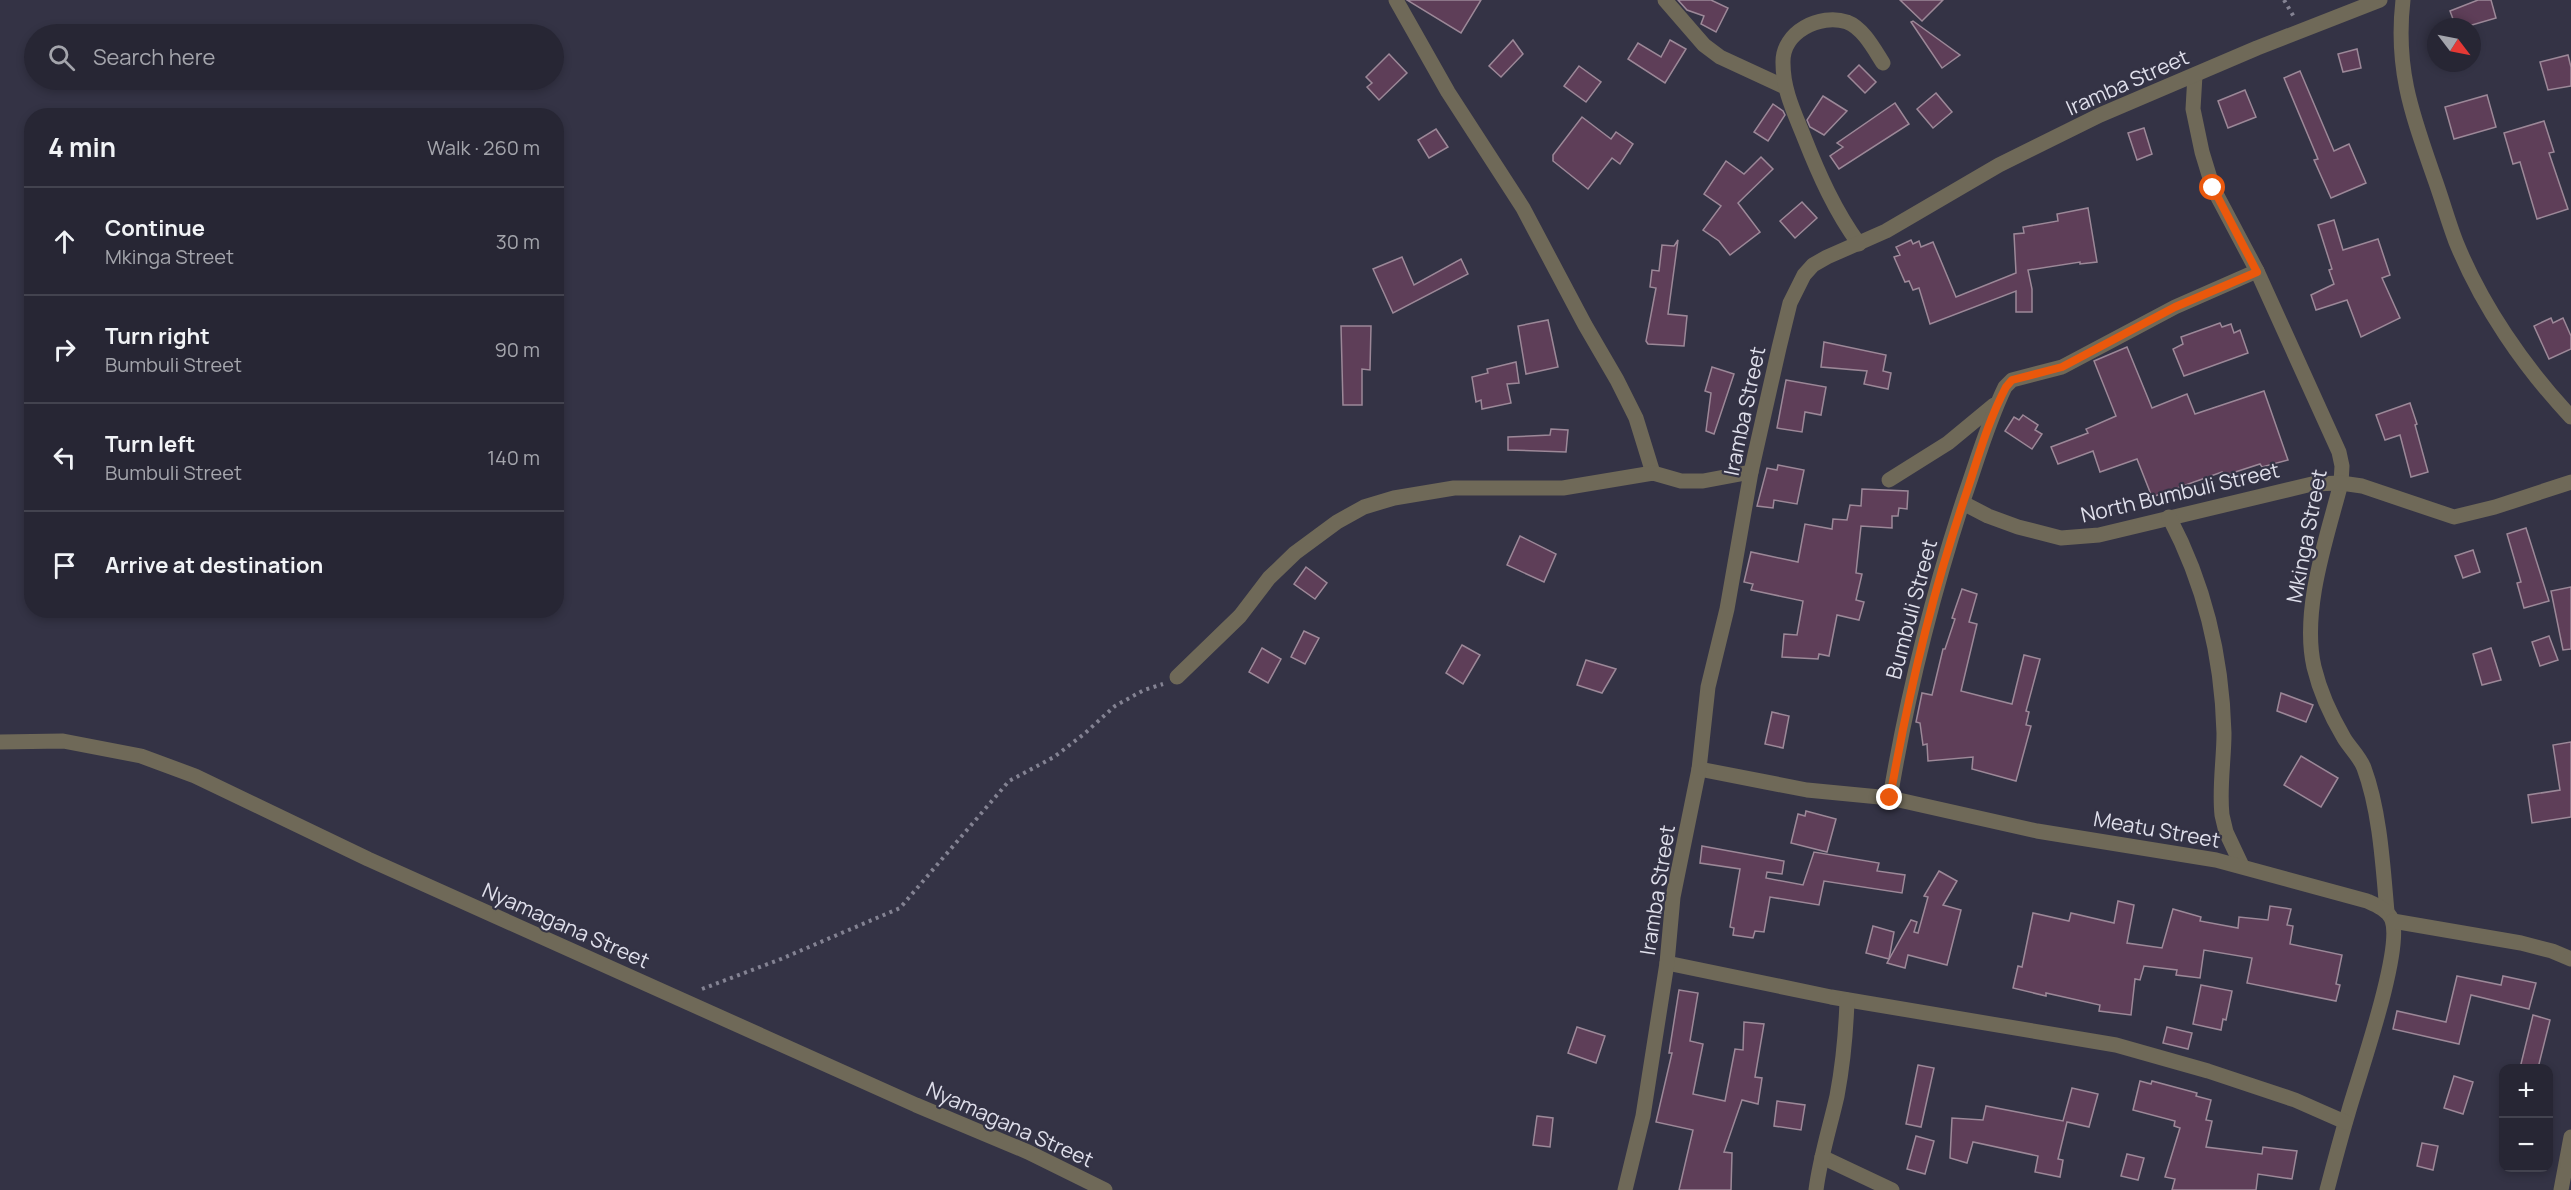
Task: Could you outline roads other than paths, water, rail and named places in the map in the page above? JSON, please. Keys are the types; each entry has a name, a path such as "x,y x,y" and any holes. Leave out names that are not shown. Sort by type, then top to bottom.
{"street":[{"path":"1396,0 1448,92 1523,208 1585,326 1617,380 1636,418 1653,473"},
{"path":"1665,0 1704,45 1720,57 1785,87"},
{"name":"Iramba Street","path":"1625,1190 1643,1116 1667,963 1673,897 1699,769 1708,687 1727,609 1751,472 1794,295 1804,275 1813,265 1910,219 1999,165 2100,116 2258,48 2380,0"},
{"path":"2403,0 2399,31 2410,112 2456,243 2484,301 2540,384 2571,417"},
{"path":"1859,244 1844,224 1822,182 1785,87 1782,59 1788,42 1796,31 1830,19 1848,22 1860,31 1883,63"},
{"name":"Mkinga Street","path":"2195,75 2193,109 2213,188 2257,272 2339,452 2342,466 2341,483 2317,579 2311,639 2314,666 2325,700 2344,738 2364,765 2371,789 2390,917"},
{"name":"Bumbuli Street","path":"1889,480 1948,443 1980,419 1998,401 2012,380 2067,364 2175,307 2257,272"},
{"name":"Bumbuli Street","path":"1890,798 1904,714 1938,581 1998,401"},
{"path":"1178,677 1240,616 1269,578 1295,553 1337,522 1364,507 1394,498 1454,488 1563,488 1653,473 1681,481 1703,482 1751,472"},
{"name":"North Bumbuli Street","path":"1963,503 1988,516 2018,527 2061,538 2099,535 2312,484 2341,483 2362,486 2454,517 2494,507 2571,482"},
{"path":"2169,517 2187,551 2214,635 2223,699 2222,816 2226,832 2242,866"},
{"name":"Nyamagana Street","path":"0,742 63,741 141,756 195,776 368,860 916,1105 1028,1152 1105,1190"},
{"name":"Meatu Street","path":"1699,769 1807,790 1890,798 2037,831 2135,845 2242,866 2367,901 2390,917 2552,951 2571,959"},
{"path":"2327,1190 2388,975 2394,936 2390,917"},
{"path":"1667,963 1847,1000 2116,1046 2208,1071 2295,1100 2345,1122"},
{"path":"1816,1190 1837,1095 1846,1034 1847,1000"},
{"path":"2561,1190 2571,1137"},
{"path":"1822,1157 1892,1190"}]}
